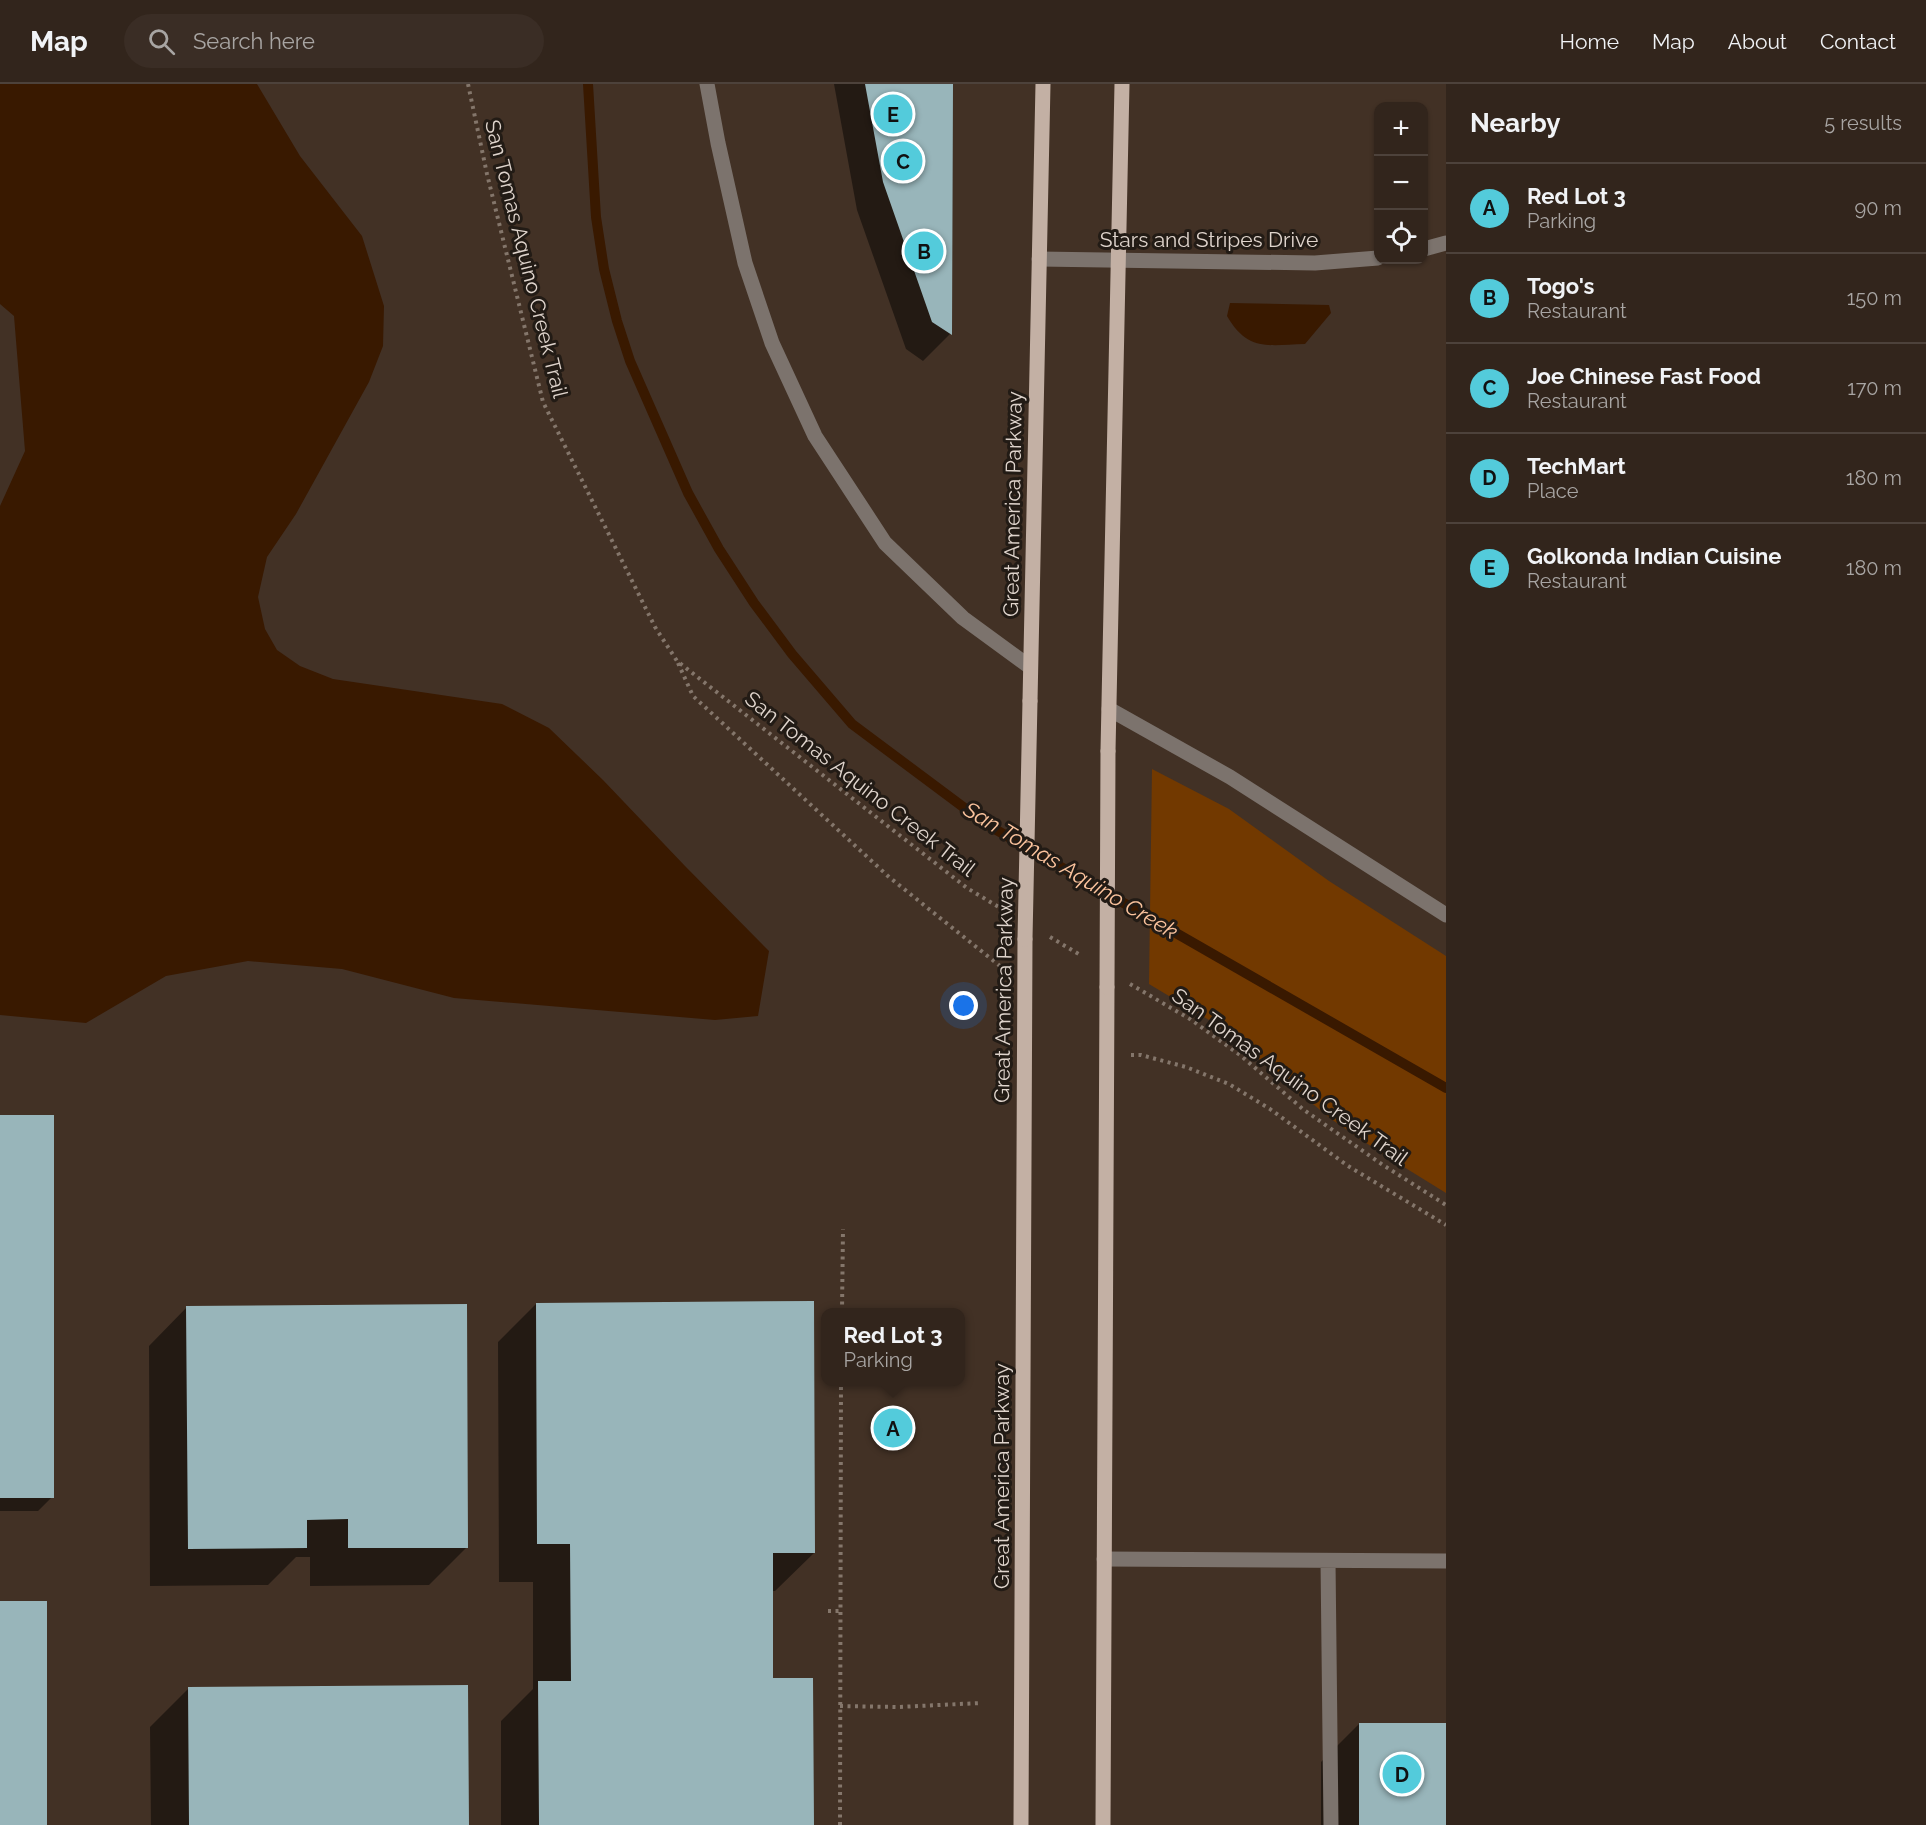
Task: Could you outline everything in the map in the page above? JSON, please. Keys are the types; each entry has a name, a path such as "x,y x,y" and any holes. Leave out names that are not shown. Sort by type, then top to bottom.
{"main road":[{"name":"Great America Parkway","path":"1022,1825 1025,985 1043,84"},
{"path":"1103,1825 1108,710 1122,84"}],"street":[{"path":"707,84 745,263 772,343 815,436 885,543 963,618 1030,667"},
{"path":"1428,248 1446,243"},
{"name":"Stars and Stripes Drive","path":"1039,259 1315,263 1374,258"},
{"path":"1108,710 1230,777 1446,915"},
{"path":"1104,1559 1446,1561"},
{"path":"1328,1561 1331,1825"}],"path":[{"name":"San Tomas Aquino Creek Trail","path":"468,84 487,174 543,402 693,696 889,877 1025,985"},
{"name":"San Tomas Aquino Creek Trail","path":"677,661 967,888 1008,912"},
{"path":"1048,936 1089,959"},
{"name":"San Tomas Aquino Creek Trail","path":"1129,983 1190,1019 1240,1055 1304,1110 1446,1205"},
{"name":"San Tomas Aquino Creek Trail","path":"1108,1055 1141,1055 1186,1067 1229,1084 1270,1108 1348,1166 1446,1226"},
{"path":"842,1308 843,1229"},
{"path":"840,1825 841,1386"},
{"path":"828,1611 840,1611"},
{"path":"840,1706 898,1707 981,1703"}],"shaded area":[{"path":"0,84 257,84 300,156 362,236 384,306 383,346 369,382 296,514 267,557 258,597 265,629 277,650 300,666 333,679 502,704 549,728 603,780 769,951 758,1016 715,1020 454,998 342,969 248,961 166,976 86,1023 0,1015 0,506 25,451 14,316 0,304"},
{"path":"1230,303 1329,305 1331,313 1305,344 1270,345 1251,341 1235,328 1227,316"},
{"path":"1152,769 1229,809 1329,881 1446,956 1446,1193 1331,1119 1219,1026 1149,984"}],"building":[{"path":"865,84 953,84 952,335 932,322 883,182"},
{"path":"0,1115 54,1115 54,1498 0,1498"},
{"path":"814,1301 815,1553 773,1553 773,1678 813,1678 814,1825 539,1825 538,1681 571,1681 570,1544 537,1544 536,1303"},
{"path":"467,1304 468,1548 348,1548 348,1519 307,1520 307,1548 188,1549 186,1306"},
{"path":"0,1601 47,1601 47,1825 0,1825"},
{"path":"468,1685 469,1825 189,1825 188,1687"},
{"path":"1359,1723 1446,1723 1446,1825 1359,1825"}],"waterway":[{"name":"San Tomas Aquino Creek","path":"588,84 596,217 604,269 630,361 688,493 719,549 754,603 792,654 852,724 986,824 1446,1088"}],"place":[{"name":"Golkonda Indian Cuisine","path":"893,114"},
{"name":"Joe Chinese Fast Food","path":"903,161"},
{"name":"Togo's","path":"924,251"},
{"name":"Red Lot 3","path":"893,1428"},
{"name":"TechMart","path":"1402,1774"}]}
